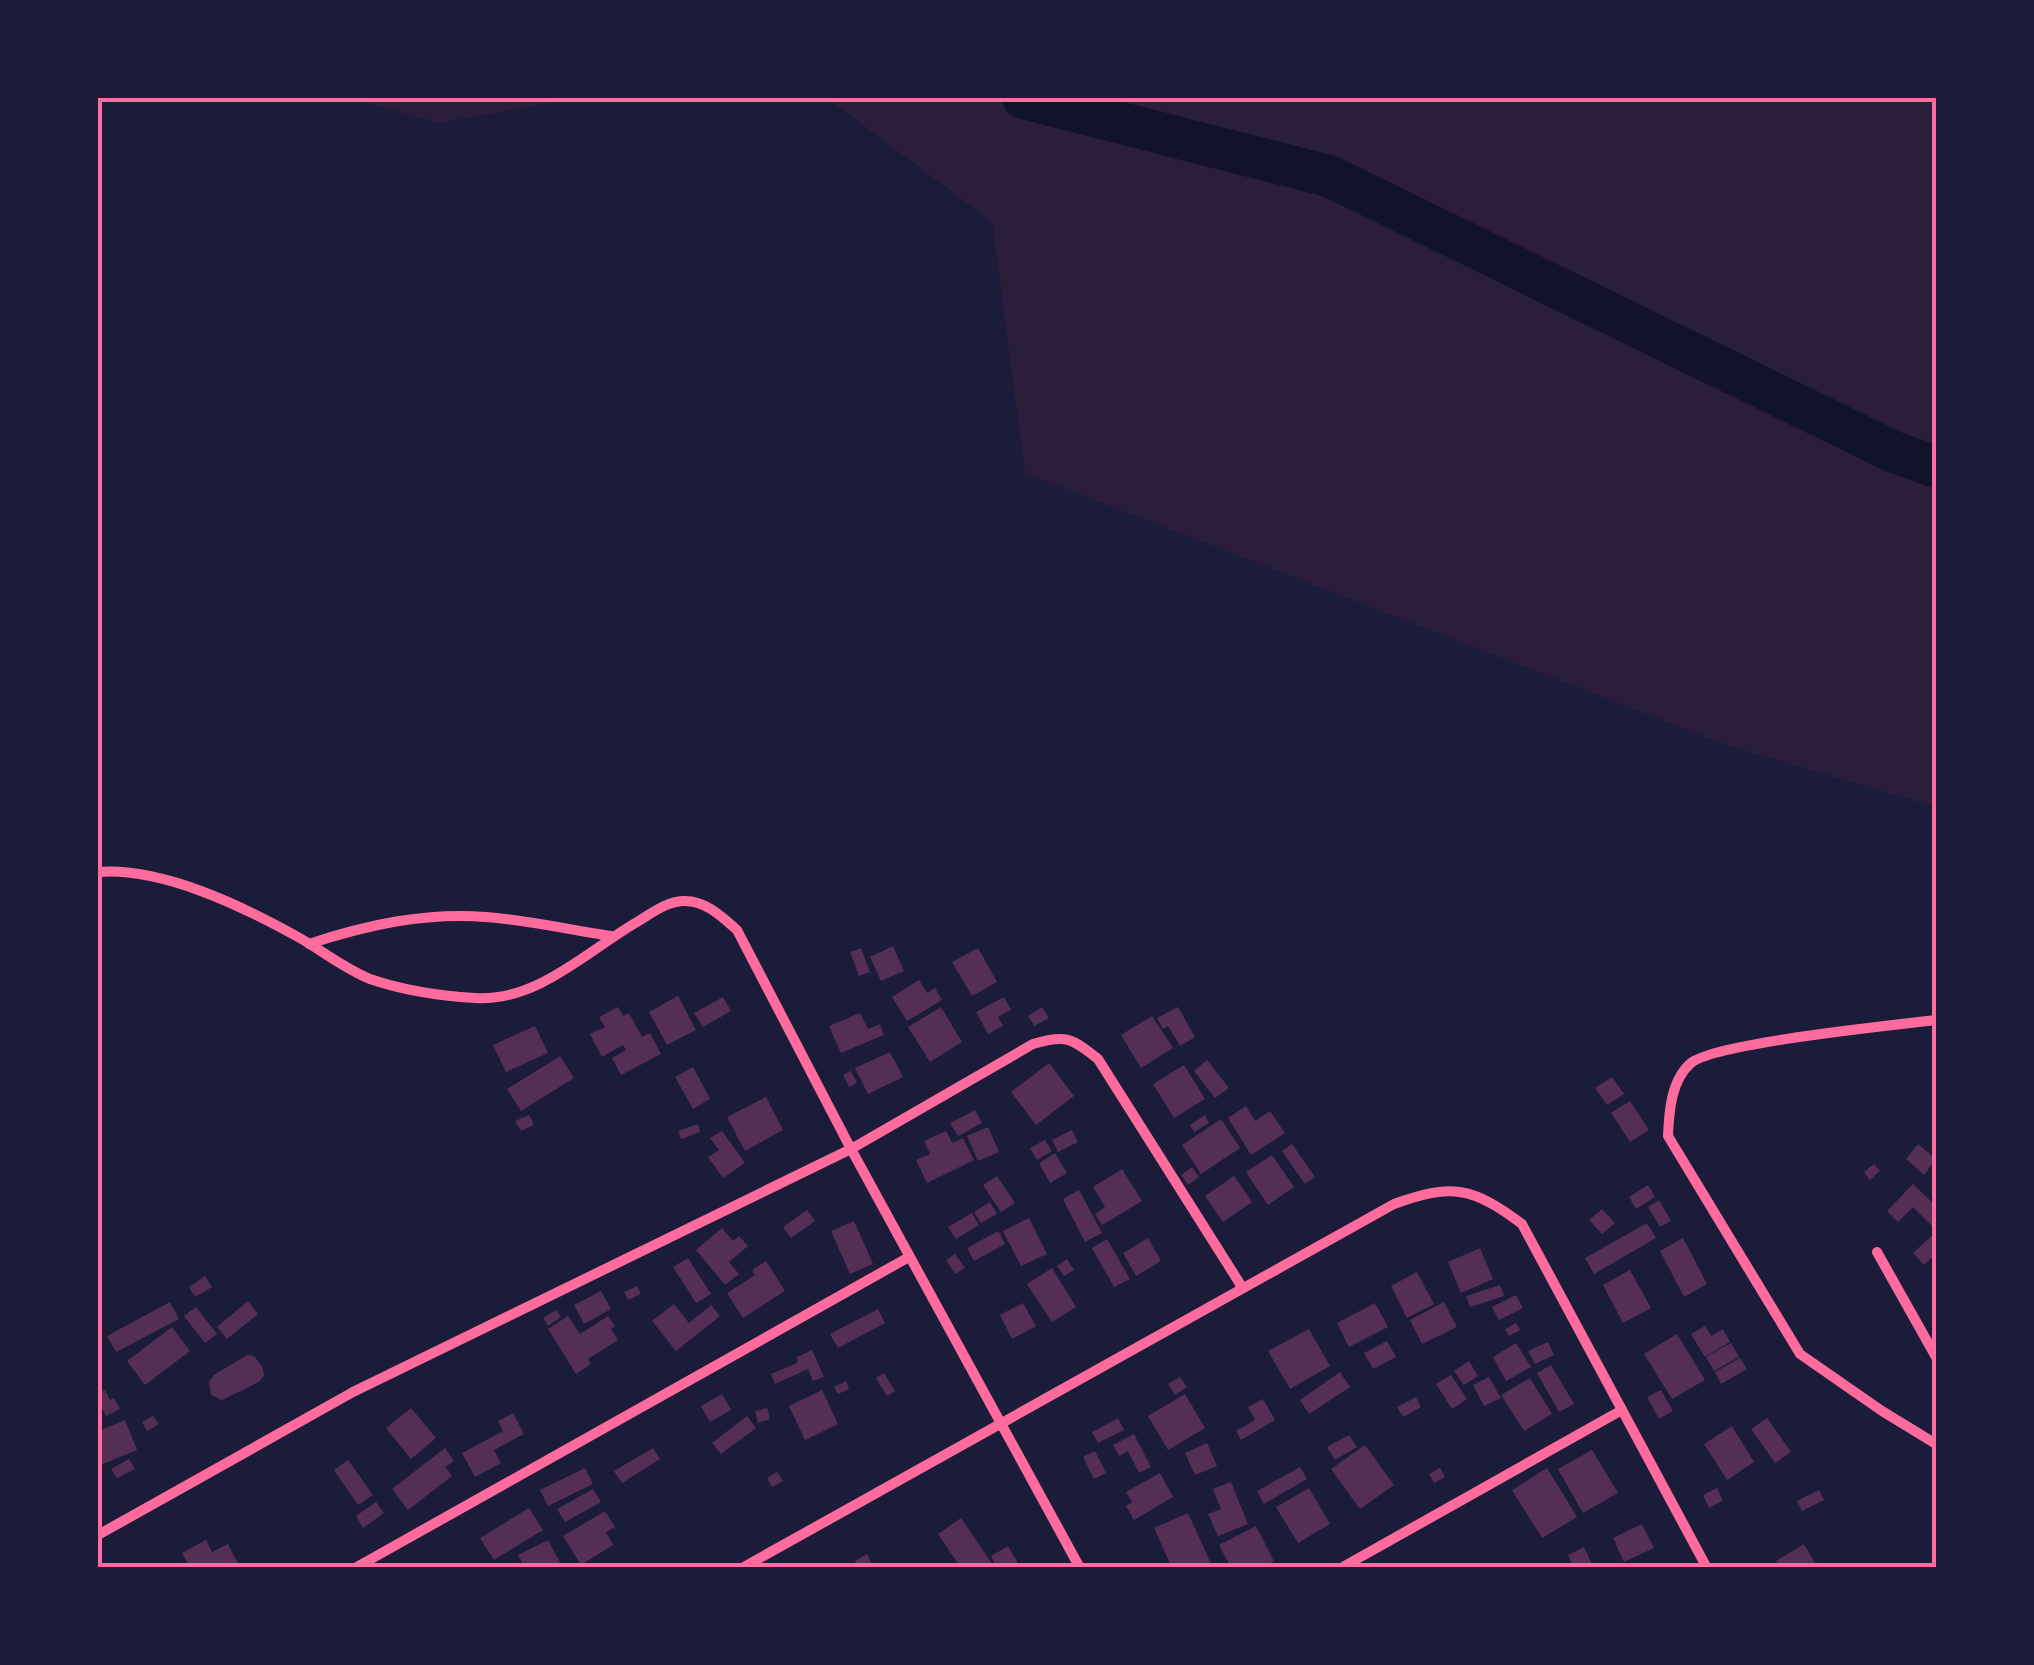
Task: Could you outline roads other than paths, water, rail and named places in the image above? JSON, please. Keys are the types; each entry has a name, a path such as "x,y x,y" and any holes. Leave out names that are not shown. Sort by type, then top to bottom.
{"street":[{"path":"98,872 169,880 309,944 370,978 436,994 479,998 520,992 563,971 668,904 689,901 711,908 737,930 851,1149 1080,1568"},
{"path":"309,944 357,928 417,918 486,917 612,937"},
{"path":"1936,1020 1750,1046 1692,1061 1678,1078 1669,1110 1668,1136 1800,1354 1936,1444"},
{"path":"98,1535 353,1392 851,1149 1033,1044 1058,1036 1080,1044 1098,1059 1242,1286"},
{"path":"742,1568 1242,1286 1394,1204 1426,1192 1461,1192 1490,1199 1522,1224 1706,1568"},
{"path":"1877,1252 1936,1357"},
{"path":"356,1568 909,1256"},
{"path":"1341,1568 1622,1410"}],"waterway":[{"path":"1023,98 1329,176 1894,452 1936,467"}]}
